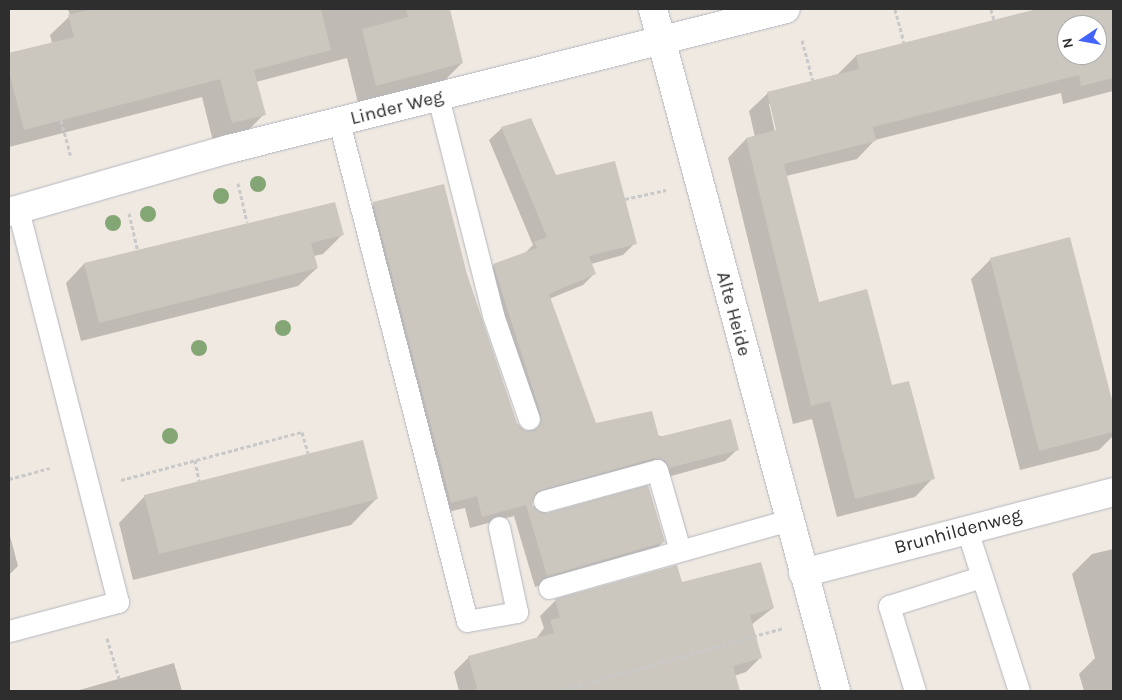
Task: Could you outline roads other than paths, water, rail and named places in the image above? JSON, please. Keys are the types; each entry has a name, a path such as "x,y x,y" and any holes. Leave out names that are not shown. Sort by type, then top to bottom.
{"street":[{"name":"Alte Heide","path":"653,9 697,182 836,691"},
{"name":"Linder Weg","path":"13,210 340,122 786,9"},
{"name":"Brunhildenweg","path":"803,573 1113,492"}],"lane":[{"path":"438,97 493,315 529,419"},
{"path":"340,122 467,622 517,612 499,527"},
{"path":"9,631 118,602 82,459 13,210"},
{"path":"544,501 657,470 680,550"},
{"path":"549,588 789,520"},
{"path":"968,530 981,577 1019,691"},
{"path":"915,691 889,606 981,577"}]}
